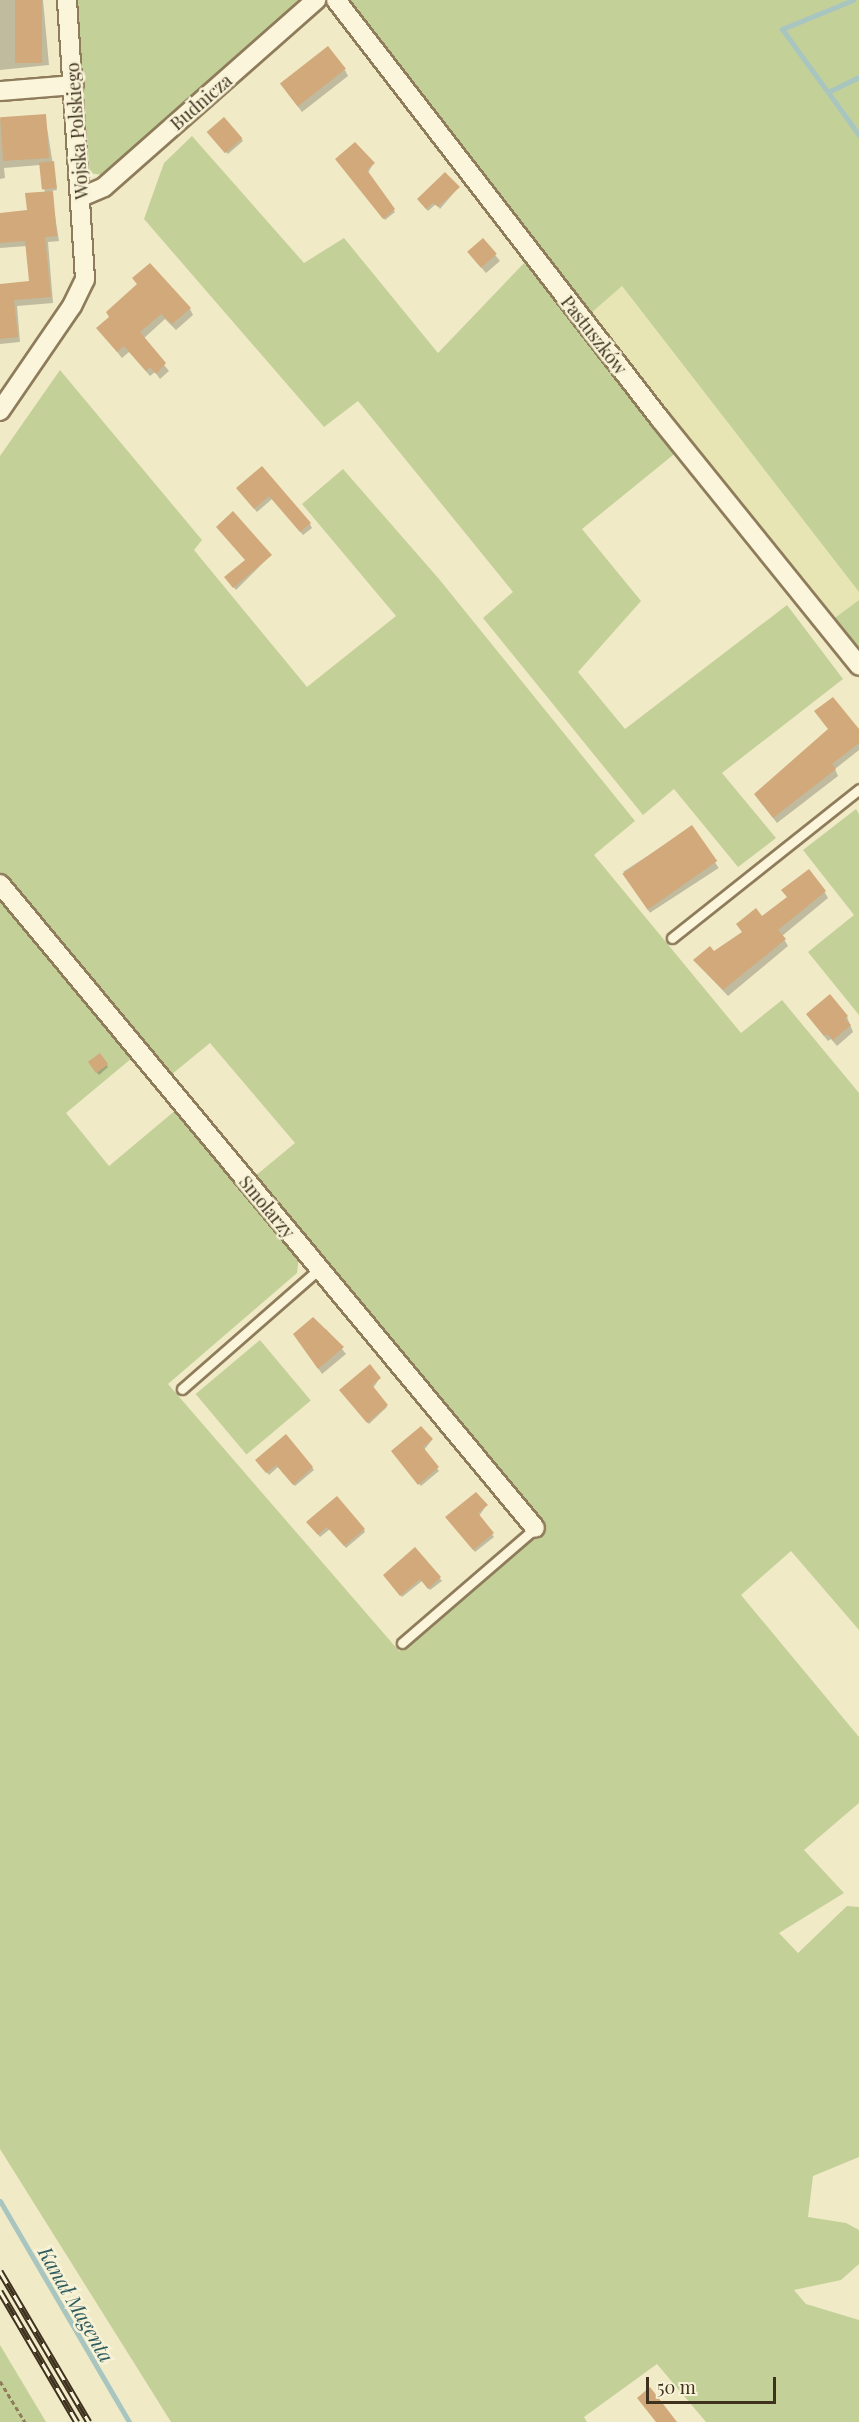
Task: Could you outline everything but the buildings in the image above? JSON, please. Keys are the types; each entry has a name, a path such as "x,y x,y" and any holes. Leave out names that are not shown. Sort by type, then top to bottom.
{"street":[{"name":"Wojska Polskiego","path":"0,411 72,306 85,279 86,263 67,0"},
{"name":"Budnicza","path":"81,197 104,187 316,0"},
{"name":"Pastuszków","path":"336,0 660,419 859,666"},
{"path":"0,91 74,85"},
{"name":"Smolarzy","path":"0,884 535,1528"}],"lane":[{"path":"672,938 859,789"},
{"path":"182,1389 319,1269"},
{"path":"402,1643 535,1528"}],"path":[{"path":"0,2380 25,2422"}],"shaded area":[{"path":"621,285 859,592 859,600 832,620 591,313"}],"green space":[{"path":"76,0 298,0 110,176 89,173"},
{"path":"340,0 859,0 859,592 622,286 591,313"},
{"path":"192,136 304,263 344,238 438,353 527,260 678,451 582,529 641,601 578,672 625,729 787,605 843,679 722,773 776,838 738,867 674,789 643,815 483,618 513,592 358,401 324,427 144,219 164,163"},
{"path":"60,370 202,540 194,550 307,687 396,616 302,504 343,469 439,579 635,821 594,855 741,1033 782,1000 859,1093 859,1630 791,1551 741,1595 859,1737 859,1803 804,1850 844,1893 779,1933 798,1953 847,1906 859,1907 859,2157 813,2176 808,2217 846,2223 859,2230 859,2264 841,2280 794,2290 806,2304 859,2320 859,2422 706,2422 657,2364 584,2417 587,2422 171,2422 0,2149 0,896 132,1058 66,1113 109,1166 177,1109 299,1256 297,1273 168,1384 399,1651 546,1527 254,1177 295,1143 210,1043 171,1075 0,873 0,456"},
{"path":"859,600 859,655 832,620"},
{"path":"856,809 859,814 859,1015 808,952 854,915 803,850"},
{"path":"260,1340 311,1401 246,1455 196,1394"},
{"path":"0,2345 46,2422 0,2422"}],"waterway":[{"path":"853,0 782,29 859,135"},
{"path":"828,92 859,77"},
{"name":"Kanał Magenta","path":"0,2201 129,2422"}],"railway":[{"path":"0,2271 89,2422"},
{"path":"0,2291 77,2422"}]}
